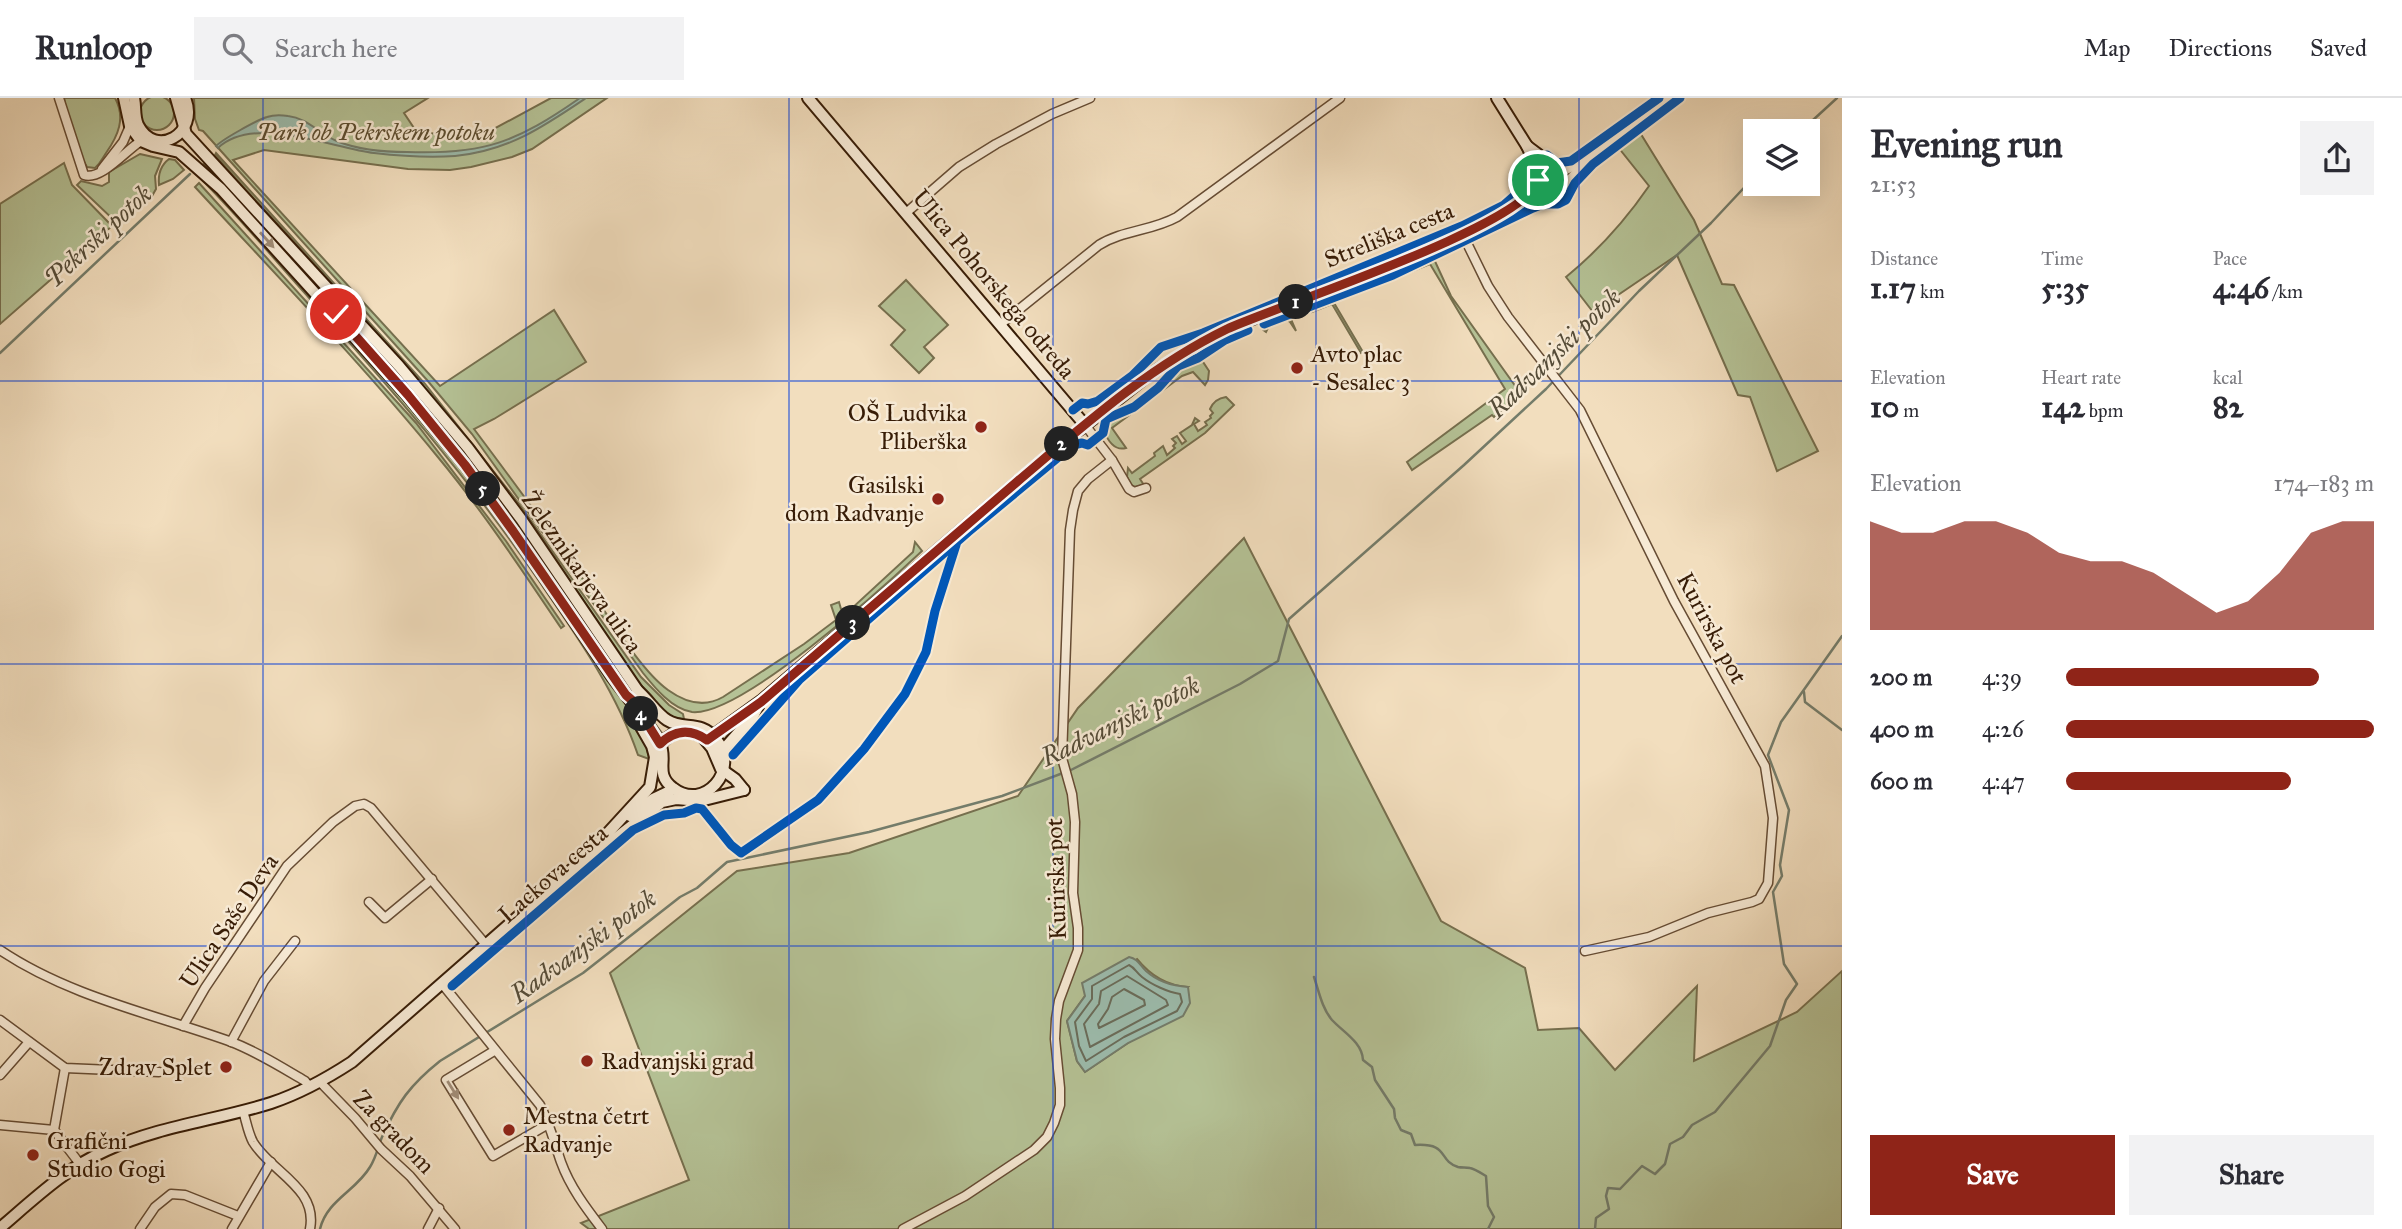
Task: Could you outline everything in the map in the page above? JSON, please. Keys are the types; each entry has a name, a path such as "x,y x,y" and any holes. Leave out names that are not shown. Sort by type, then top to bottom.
{"street":[{"path":"59,98 79,168 88,177 111,166 129,148 146,139 170,140 203,160"},
{"path":"176,98 185,125 203,160"},
{"path":"170,140 185,125 186,98"},
{"name":"Ulica Pohorskega odreda","path":"808,98 1085,425 1112,460 1129,489 1134,492 1146,488"},
{"path":"906,213 977,155 1052,114 1090,98"},
{"path":"1001,324 1099,245 1111,237 1155,227 1177,217 1340,98"},
{"path":"1497,98 1527,146 1539,155 1547,175 1566,184"},
{"name":"Streliška cesta","path":"1085,425 1150,374 1227,329 1463,235 1510,211 1549,197 1559,197 1566,184 1597,153 1669,98"},
{"path":"100,172 123,142 130,126 129,101"},
{"path":"129,101 146,139"},
{"path":"130,126 153,146 173,149 203,160"},
{"name":"Streliška cesta","path":"1510,211 1547,175 1597,153"},
{"name":"Železnikarjeva ulica","path":"203,160 221,189 408,395 458,456 527,550 626,695 634,702 657,750"},
{"name":"Železnikarjeva ulica","path":"203,160 241,189 399,366 468,449 521,519 645,705 675,730"},
{"path":"1547,175 1539,191 1549,197"},
{"name":"Kurirska pot","path":"1463,235 1488,286 1580,410 1674,601 1765,766 1773,818 1768,883 1759,898 1708,913 1649,937 1585,951"},
{"path":"718,751 753,716 761,702 1085,425"},
{"name":"Kurirska pot","path":"903,1229 965,1196 1034,1150 1047,1137 1060,1105 1056,1019 1059,1001 1078,950 1073,893 1075,822 1072,794 1064,771 1070,530 1078,491 1088,478 1112,460"},
{"path":"761,702 753,701 722,723 707,797 732,845 741,853 818,800 864,749 905,694 926,652 935,611 956,545 955,534"},
{"path":"675,730 718,751 744,790 707,797 679,794 653,799 601,841 658,777 657,750 675,730"},
{"path":"658,777 679,794"},
{"path":"585,859 601,851 653,807 679,794"},
{"name":"Ulica Saše Deva","path":"183,1026 205,988 287,866 333,822 355,806 364,804 371,808 487,946"},
{"name":"Lackova cesta","path":"0,1228 56,1179 108,1149 271,1103 315,1085 372,1046 585,859 601,841"},
{"path":"369,902 385,918 432,879"},
{"path":"231,1042 264,981 295,941"},
{"name":"Za gradom","path":"0,950 84,992 231,1042 315,1085 375,1140 439,1208 455,1229"},
{"path":"443,985 540,1105 550,1123 571,1186 602,1229"},
{"path":"0,1020 65,1068 159,1072"},
{"path":"0,1075 29,1042"},
{"path":"494,1051 446,1080 493,1156 550,1123"},
{"path":"54,1130 65,1068"},
{"path":"243,1111 252,1141 306,1200 312,1213 310,1229"},
{"path":"0,1125 54,1130 80,1164"},
{"path":"232,1229 271,1162"},
{"path":"140,1229 155,1207 170,1194 184,1195 238,1216"},
{"name":"Za gradom","path":"428,1229 439,1208"}],"green space":[{"path":"157,96 169,101 174,113 169,125 157,130 145,125 140,113 145,101"},
{"path":"64,98 115,98 120,113 119,127 110,147 95,168 87,167 79,151"},
{"name":"Park ob Pekrskem potoku","path":"194,98 428,98 404,113 418,134 490,131 551,98 607,98 532,149 471,167 450,170 408,169 264,150 233,160 440,386 554,310 586,362 474,429 636,656 668,690 688,701 702,703 723,697 836,620 831,605 839,602 841,609 849,611 913,552 915,542 922,551 846,619 743,694 714,708 692,712 678,707 643,673 472,434 427,380 203,131 199,130 195,119"},
{"path":"1639,131 1694,220 1722,284 1734,285 1818,451 1777,471 1750,397 1738,395 1677,255 1593,312 1566,277 1611,235 1649,186 1618,147"},
{"path":"216,153 425,384 520,505 641,677 669,705 683,714 684,719 669,717 645,692 498,484 420,382"},
{"path":"140,154 162,159 155,176 156,189 152,196 119,225 77,185 81,181 102,186 109,182 109,172"},
{"path":"169,159 175,160 184,170 159,185 161,170"},
{"path":"207,162 358,329 467,457 543,559 662,736 659,736 529,544 429,414 204,164"},
{"path":"64,163 72,185 112,226 0,324 0,204"},
{"path":"195,173 219,193 334,319 463,471 620,694 639,727 649,759 638,755 607,686 567,622 484,505 426,431 365,360"},
{"path":"199,183 416,423 506,541 564,626 561,628 486,519 437,456 349,353 195,187"},
{"path":"1433,257 1451,296 1521,394 1494,417 1492,415 1412,470 1407,462 1505,389 1430,264 1363,291"},
{"path":"906,280 948,325 924,347 934,358 919,373 891,345 905,330 879,306"},
{"path":"1329,302 1334,303 1363,352 1361,353 1332,304 1312,312 1310,309"},
{"path":"1301,313 1290,317 1296,331 1285,319 1278,321"},
{"path":"1195,360 1203,362 1209,371 1205,385 1193,372 1182,376 1112,428 1126,448 1118,448 1112,444 1104,431 1108,419 1141,404 1179,368"},
{"path":"1226,397 1234,405 1205,433 1140,479 1144,485 1131,485 1127,477 1128,468 1132,473 1155,456 1154,453 1163,446 1167,455 1175,448 1173,446 1176,443 1172,439 1177,436 1182,444 1186,441 1180,433 1192,425 1195,418 1199,421 1194,424 1198,431 1207,425 1205,422 1213,413 1211,407"},
{"path":"1244,538 1441,921 1525,968 1538,1030 1579,1028 1615,1070 1697,986 1694,1061 1797,1012 1842,971 1842,1229 589,1229 581,1223 689,1180 610,973 737,871 849,853 1018,796 1078,708","holes":["1137,959 1166,982 1188,987 1128,1043 1085,1072 1077,1061 1067,1021 1085,996"]}],"water":[{"path":"580,98 586,98 524,136 492,149 455,156 374,153 272,133 233,138 218,148 216,146 256,122 269,116 280,115 295,117 332,139 364,149 399,152 458,151 499,143 518,135"},
{"path":"1129,957 1136,960 1150,975 1171,984 1188,987 1190,1003 1183,1016 1128,1043 1085,1072 1077,1061 1067,1021 1085,996 1082,983"}],"waterway":[{"name":"Radvanjski potok","path":"1814,119 1837,98"},
{"name":"Pekrski potok","path":"0,353 190,174"},
{"name":"Radvanjski potok","path":"1069,771 1240,684 1278,661 1289,619 1546,389 1639,291 1743,189"},
{"path":"1595,1229 1596,1218 1609,1209 1606,1196 1608,1188 1620,1189 1642,1166 1655,1174 1665,1164 1670,1144 1683,1137 1692,1125 1715,1112 1770,1046 1786,1000 1797,984 1784,964 1773,892 1782,876 1780,865 1789,810 1768,755 1781,722 1842,636"},
{"path":"1804,692 1805,702 1842,730"},
{"name":"Radvanjski potok","path":"320,1229 329,1210 370,1167 399,1104 430,1070 440,1061 583,973 680,897 697,888 727,862 869,832 1002,796 1063,773"},
{"path":"1314,977 1321,1000 1332,1020 1356,1043 1363,1060 1372,1067 1375,1080 1394,1109 1401,1130 1411,1134 1415,1145 1434,1147 1452,1164 1486,1176 1488,1206 1494,1217 1488,1229"}],"cycle path":[{"path":"1073,410 1082,403 1098,401 1132,376 1161,347 1203,333 1462,226 1504,205 1528,184 1528,168 1547,155 1557,163 1571,161 1659,98"},
{"path":"1264,324 1393,275 1533,208 1566,200 1575,183 1593,164 1680,98"},
{"path":"733,755 800,679 968,532 1073,445 1088,445 1103,433 1106,419 1134,407 1158,388 1178,366 1248,330"},
{"path":"452,986 633,830 664,815 702,809 731,845 741,853 818,800 864,749 905,694 926,652 935,611 956,545 955,535"}],"place":[{"name":"Avto plac - Sesalec 3","path":"1297,368"},
{"name":"OŠ Ludvika Pliberška","path":"981,427"},
{"name":"Gasilski dom Radvanje","path":"938,499"},
{"name":"Radvanjski grad","path":"587,1061"},
{"name":"Zdrav Splet","path":"226,1067"},
{"name":"Mestna četrt Radvanje","path":"509,1130"},
{"name":"Grafični Studio Gogi","path":"33,1155"}],"route":[{"path":"336,314 408,395 465,465 541,569 626,695 634,702 660,744 676,732 692,732 707,740 761,702 1069,438 1150,374 1227,329 1463,235 1510,211 1537,185 1538,180"}]}
